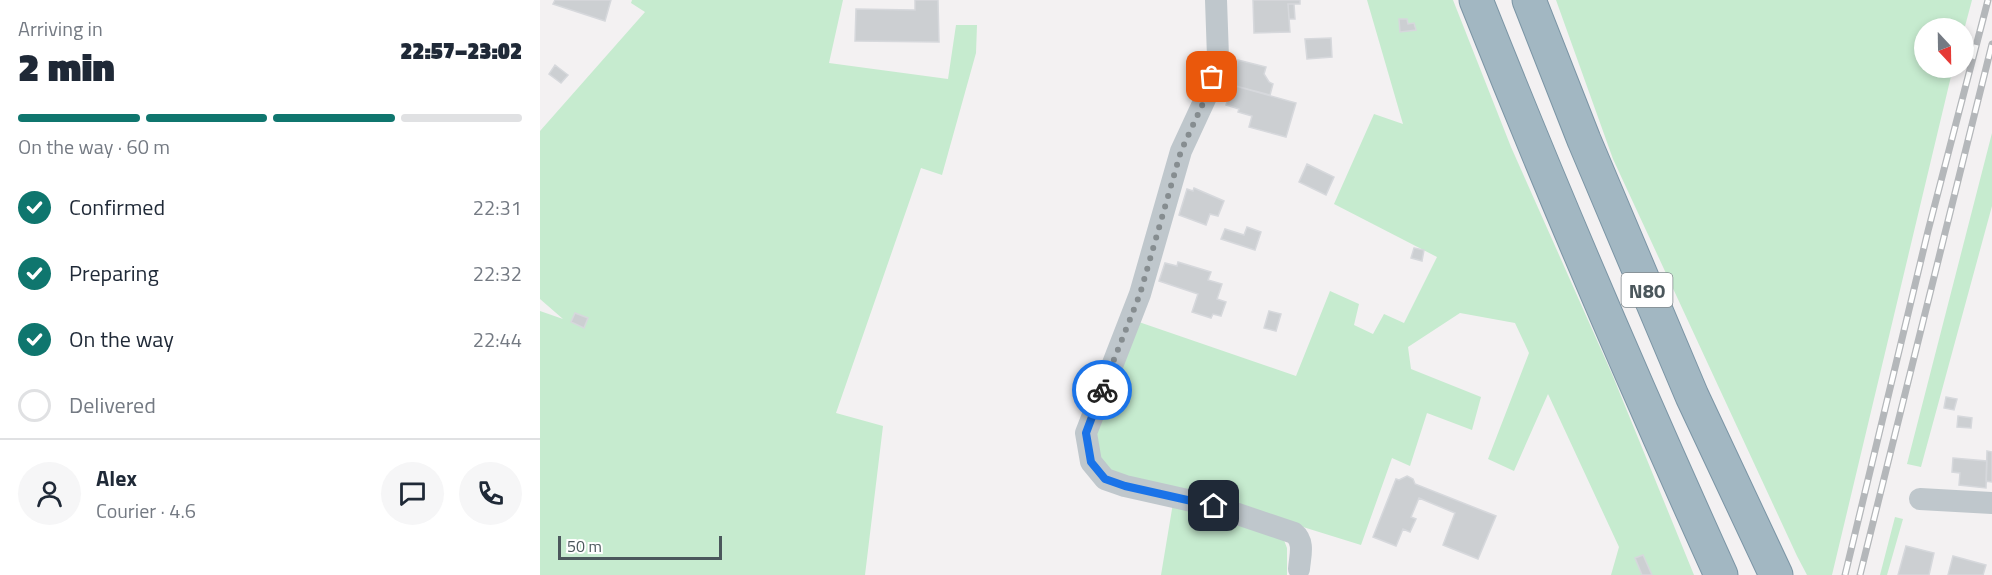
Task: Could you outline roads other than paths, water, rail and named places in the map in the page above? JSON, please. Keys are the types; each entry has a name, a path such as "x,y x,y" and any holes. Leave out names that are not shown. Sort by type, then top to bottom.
{"highway":[{"name":"N80","path":"1476,0 1557,201 1720,575"},
{"name":"N80","path":"1529,0 1584,140 1692,396 1776,575"}],"street":[{"path":"1216,0 1218,57 1206,97 1181,151 1140,294 1086,433 1091,462 1105,479 1125,486 1214,506 1294,533 1299,537 1302,546 1299,569"},
{"path":"1920,499 1992,503"}],"railway":[{"path":"1845,575 1928,231 1988,0"},
{"path":"1860,575 1992,44"}]}
